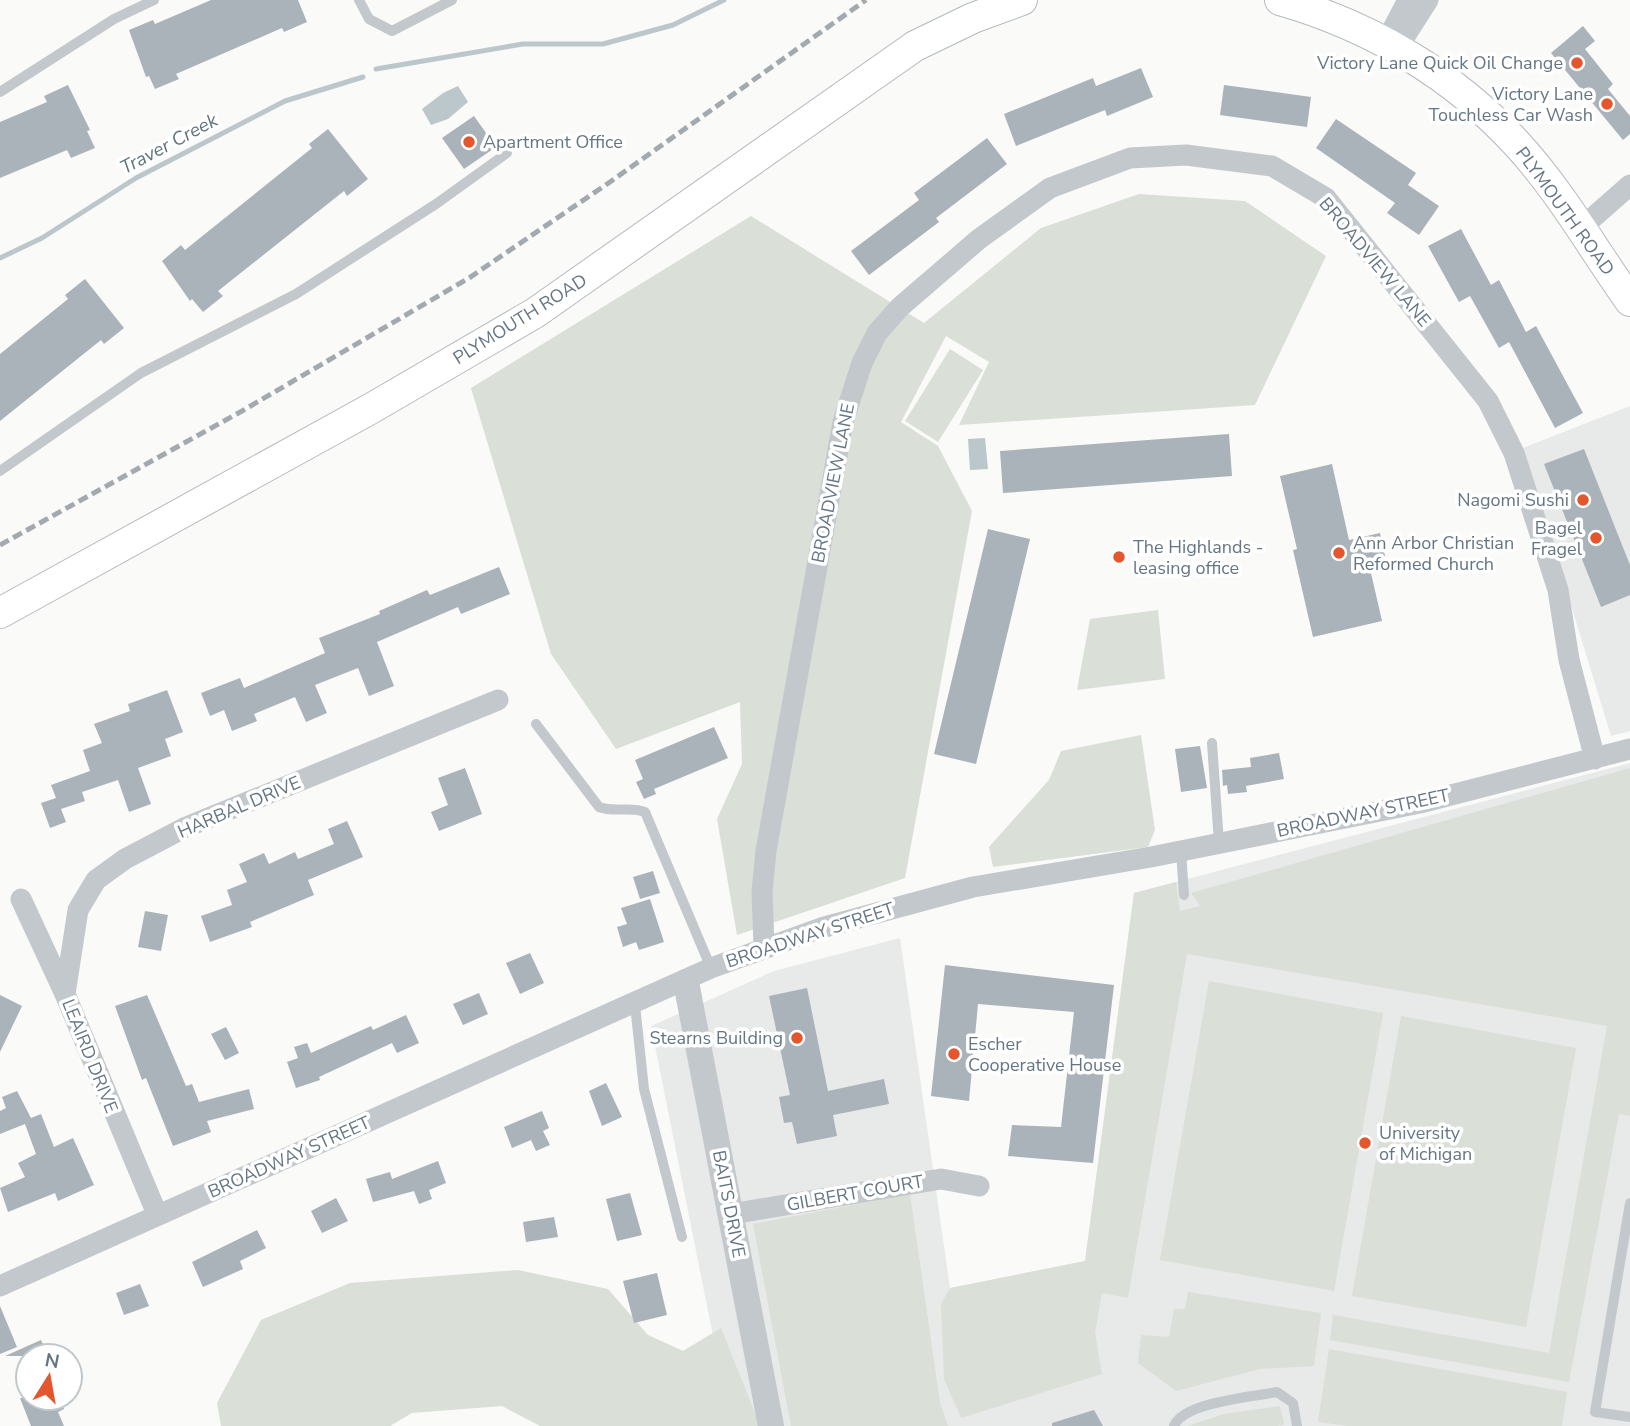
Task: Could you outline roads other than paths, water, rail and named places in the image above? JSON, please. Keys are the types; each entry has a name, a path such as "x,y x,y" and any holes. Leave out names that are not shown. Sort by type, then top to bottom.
{"main road":[{"name":"PLYMOUTH ROAD","path":"0,612 372,408 535,313 906,52 954,26 1022,0"},
{"name":"PLYMOUTH ROAD","path":"1280,0 1351,25 1392,44 1456,89 1517,144 1630,301"}],"street":[{"path":"1392,44 1408,0"},
{"path":"1392,44 1428,0"},
{"name":"BROADVIEW LANE","path":"764,948 762,892 766,852 843,422 862,363 877,333 900,307 979,239 1049,188 1130,158 1186,155 1272,166 1326,198 1488,401 1514,453 1558,590 1569,660 1595,760"},
{"path":"1580,229 1630,185"},
{"name":"HARBAL DRIVE","path":"65,994 78,910 96,880 125,859 184,828 498,700"},
{"name":"BROADWAY STREET","path":"0,1286 157,1214 635,1005 711,968 764,948 886,909 974,887 1181,851 1419,803 1630,750"},
{"name":"LEAIRD DRIVE","path":"21,898 65,994 157,1214"},
{"name":"BAITS DRIVE","path":"686,982 771,1426"},
{"name":"GILBERT COURT","path":"731,1214 941,1179 979,1186"}],"lane":[{"path":"0,92 114,19 154,0"},
{"path":"359,0 369,19 392,31 452,0"},
{"path":"0,471 141,373 296,294 436,204 508,153"},
{"path":"536,724 599,807 608,811 638,809 645,812 711,968"},
{"path":"1212,743 1219,843"},
{"path":"1181,851 1184,895"},
{"path":"635,1005 645,1089 681,1237"},
{"path":"1628,1420 1595,1412 1630,1203"},
{"path":"1174,1426 1177,1419 1192,1409 1276,1392 1293,1403 1297,1426"}],"waterway":[{"name":"Traver Creek","path":"376,69 523,44 603,44 673,25 724,0"},
{"name":"Traver Creek","path":"0,258 42,238 136,178 285,101 363,77"}],"railway":[{"path":"0,545 242,411 469,278 610,182 866,0"}],"place":[{"name":"Victory Lane Quick Oil Change","path":"1577,63"},
{"name":"Victory Lane Touchless Car Wash","path":"1607,104"},
{"name":"Apartment Office","path":"469,142"},
{"name":"Nagomi Sushi","path":"1583,500"},
{"name":"Bagel Fragel","path":"1596,538"},
{"name":"Ann Arbor Christian Reformed Church","path":"1339,553"},
{"name":"The Highlands - leasing office","path":"1119,557"},
{"name":"Stearns Building","path":"797,1038"},
{"name":"Escher Cooperative House","path":"954,1054"},
{"name":"University of Michigan","path":"1365,1143"}]}
